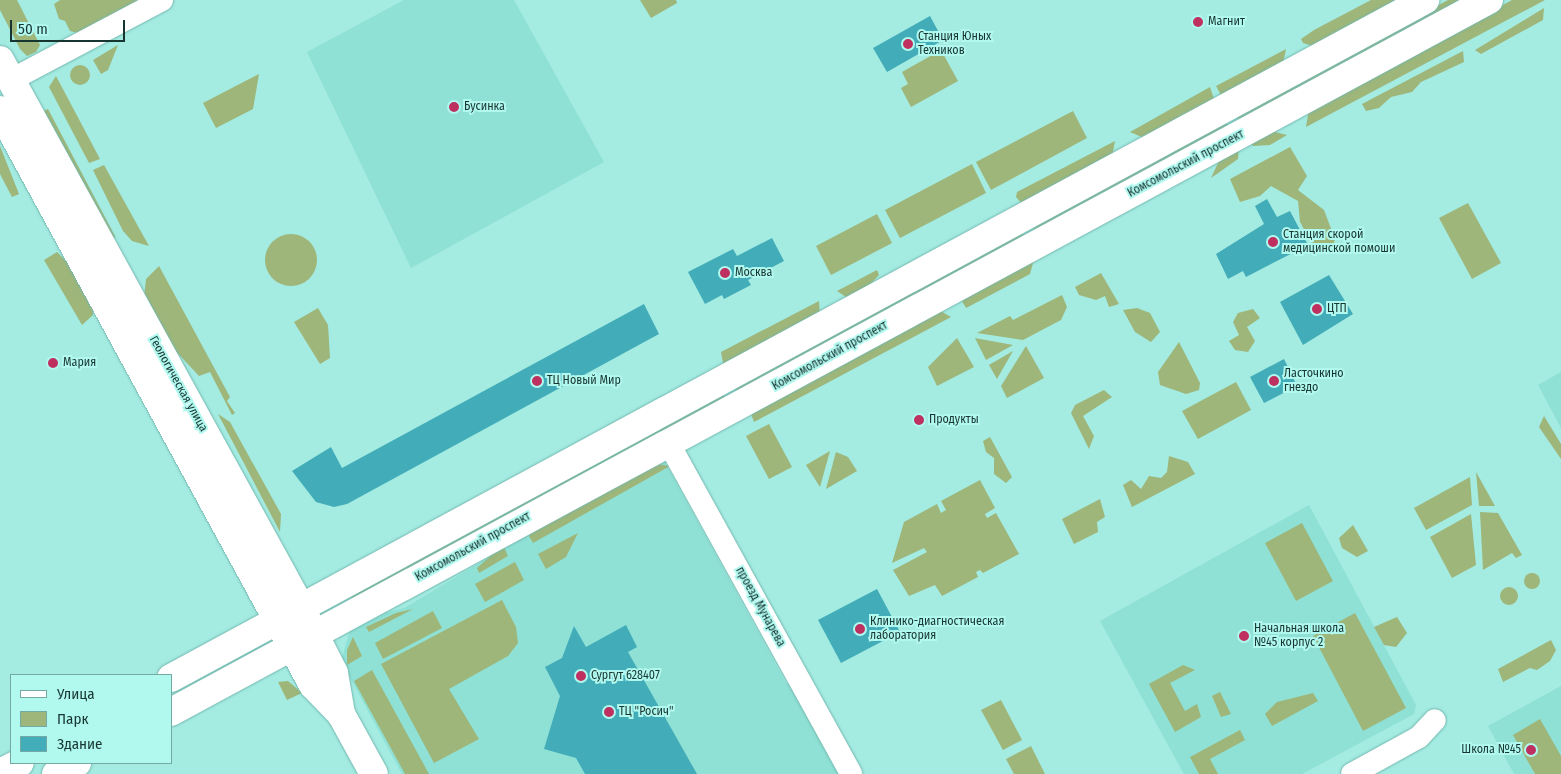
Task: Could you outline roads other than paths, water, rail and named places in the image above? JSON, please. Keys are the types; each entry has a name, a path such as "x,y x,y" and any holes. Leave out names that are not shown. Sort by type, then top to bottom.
{"main road":[{"path":"172,677 300,606 1425,0"},
{"name":"Комсомольский проспект","path":"172,711 1489,0"},
{"name":"Геологическая улица","path":"6,70 300,606 337,680 341,714"},
{"name":"Геологическая улица","path":"0,110 312,685 341,714 374,774"},
{"path":"0,773 18,764"},
{"path":"56,774 75,764"}],"street":[{"path":"6,70 162,0"},
{"name":"проезд Мунарева","path":"668,442 851,774"},
{"path":"1352,774 1420,737 1435,720"}],"place":[{"name":"Магнит","path":"1198,22"},
{"name":"Станция Юных Техников","path":"908,44"},
{"name":"Бусинка","path":"454,107"},
{"name":"Cтанция скорой медицинской помоши","path":"1273,242"},
{"name":"Москва","path":"725,273"},
{"name":"ЦТП","path":"1317,309"},
{"name":"Мария","path":"53,363"},
{"name":"ТЦ Новый Мир","path":"537,381"},
{"name":"Ласточкино гнездо","path":"1274,381"},
{"name":"Продукты","path":"919,420"},
{"name":"Клинико-диагностическая лаборатория","path":"860,629"},
{"name":"Начальная школа №45 корпус 2","path":"1244,636"},
{"name":"Сургут 628407","path":"581,676"},
{"name":"ТЦ \"Росич\"","path":"609,712"},
{"name":"Школа №45","path":"1531,750"}]}
